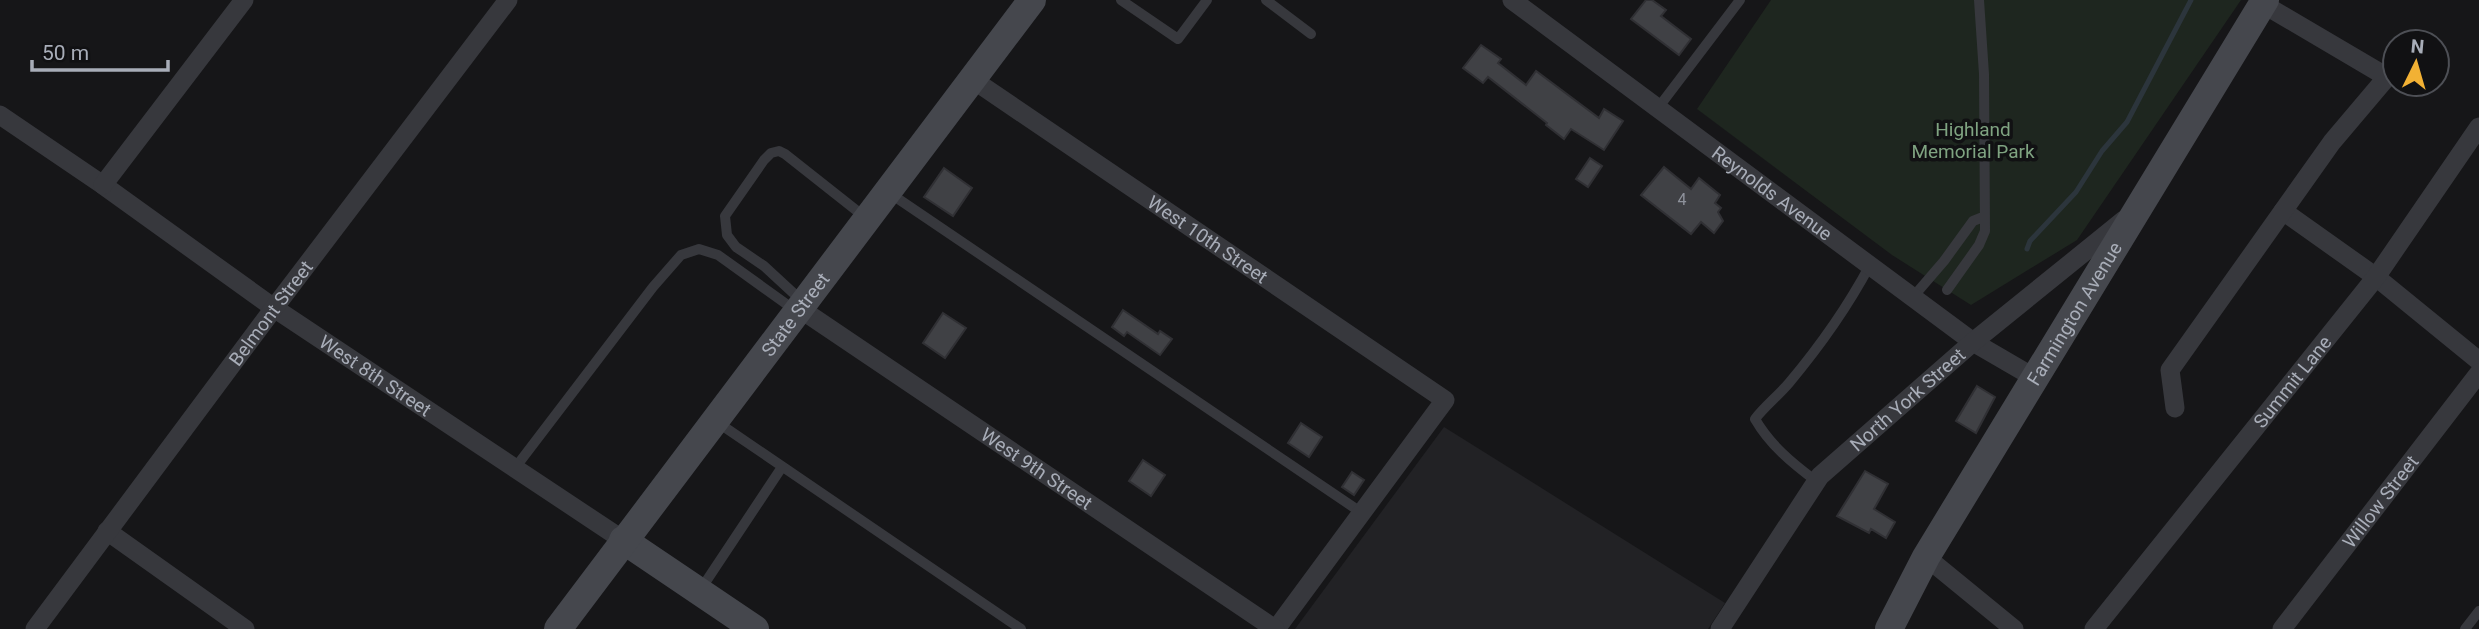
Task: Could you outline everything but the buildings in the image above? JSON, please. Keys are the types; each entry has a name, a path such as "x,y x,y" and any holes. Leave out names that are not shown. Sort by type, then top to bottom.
{"street":[{"path":"103,185 244,0"},
{"name":"Belmont Street","path":"35,629 508,0"},
{"name":"State Street","path":"558,629 1032,0"},
{"name":"Reynolds Avenue","path":"1512,0 1913,298 1977,344 2035,378"},
{"path":"2175,408 2170,370 2332,142 2387,77 2264,2"},
{"name":"Farmington Avenue","path":"1889,629 1926,557 2264,2"},
{"name":"West 10th Street","path":"972,79 1445,400 1362,513"},
{"name":"West 8th Street","path":"0,115 274,308 755,629"},
{"name":"Summit Lane","path":"2094,629 2376,277 2479,127"},
{"name":"North York Street","path":"1720,629 1816,481 2138,209"},
{"path":"2283,211 2376,277 2479,361"},
{"name":"West 9th Street","path":"800,307 1276,629"},
{"name":"Willow Street","path":"2282,629 2479,373"},
{"path":"1276,629 1362,513"},
{"path":"107,531 245,629"},
{"path":"1926,557 2014,629"}],"lane":[{"path":"1121,0 1178,39 1207,0"},
{"path":"1266,0 1311,34"},
{"path":"1658,108 1740,0"},
{"path":"1947,290 1979,245 1985,231 1984,74 1979,0"},
{"path":"800,307 764,266 736,247 727,236 726,216 764,160 771,153 779,151 785,154 867,219"},
{"path":"887,191 1362,513"},
{"path":"1913,298 1973,221 1983,217"},
{"path":"515,468 653,286 681,255 699,249 718,255 800,307"},
{"path":"1816,481 1794,465 1766,438 1755,419 1823,342 1848,306 1870,265"},
{"path":"714,420 1021,629"},
{"path":"699,592 782,467"},
{"path":"2465,629 2479,611"}],"shaded area":[{"path":"1444,427 1725,603 1708,629 1295,629"}],"green space":[{"name":"Highland Memorial Park","path":"1771,0 2241,0 2077,240 1971,305 1892,255 1697,109"}],"waterway":[{"path":"2027,249 2030,241 2076,192 2102,151 2127,122 2191,0"}]}
